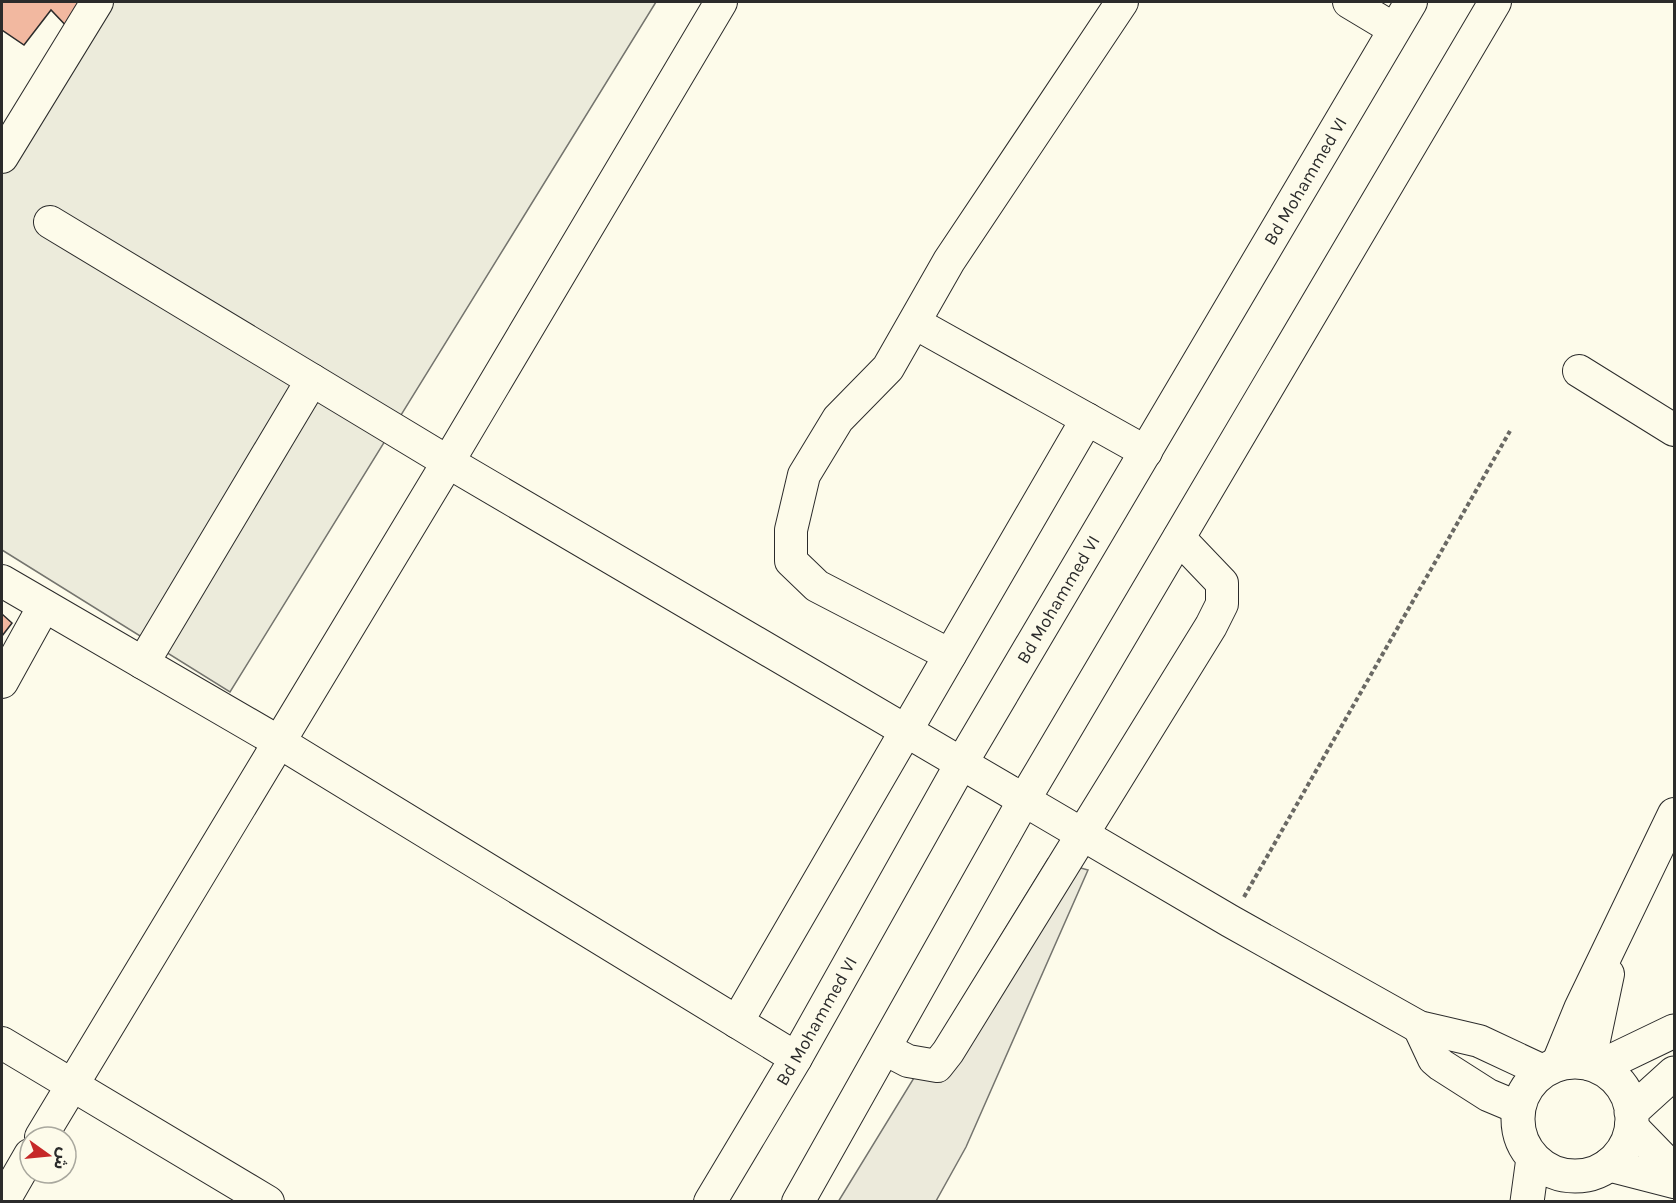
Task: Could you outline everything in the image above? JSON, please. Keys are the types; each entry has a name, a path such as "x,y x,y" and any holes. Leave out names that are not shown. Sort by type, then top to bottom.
{"main road":[{"path":"1594,1065 1674,1031"},
{"path":"1576,1202 1602,1168 1627,1141 1631,1119 1627,1096 1620,1084 1594,1065 1571,1062 1550,1068 1524,1094 1519,1108 1521,1138 1533,1158 1551,1171 1566,1175 1602,1168"},
{"path":"1631,1119 1674,1073"},
{"path":"1527,1202 1533,1158"}],"street":[{"path":"2,157 97,2"},
{"path":"47,1125 448,462 720,2"},
{"path":"950,655 817,586 790,561 791,530 804,475 838,419 888,368 949,261 1122,2"},
{"path":"1349,2 1394,29"},
{"name":"Bd Mohammed VI","path":"710,1202 796,1058 962,764 1411,2"},
{"path":"798,1202 1024,800 1495,2"},
{"path":"50,222 448,462 905,731 1230,921 1419,1027 1479,1041 1550,1068 1674,814"},
{"path":"915,323 1146,452"},
{"path":"1580,371 1674,430"},
{"path":"143,663 312,380"},
{"path":"737,1022 1087,419"},
{"path":"885,1049 908,1061 937,1066 948,1053 1211,626 1222,604 1222,583 1179,538"},
{"path":"2,581 279,742 796,1058"},
{"path":"2,682 44,606"},
{"path":"1594,1065 1615,938"},
{"path":"1419,1027 1429,1050 1441,1065 1479,1090 1519,1108"},
{"path":"2,1043 268,1202"},
{"path":"1631,1119 1674,1170"},
{"path":"1602,1168 1674,1182"},
{"path":"3,1202 18,1176"}],"path":[{"path":"1230,921 1510,431"}],"shaded area":[{"path":"106,2 656,2 230,692 2,550 2,171"},
{"path":"1048,859 1088,870 966,1147 936,1201 838,1202"}],"building":[{"path":"2,2 91,2 73,33 51,10 24,45 2,30"},
{"path":"2,614 12,623 2,636"}]}
